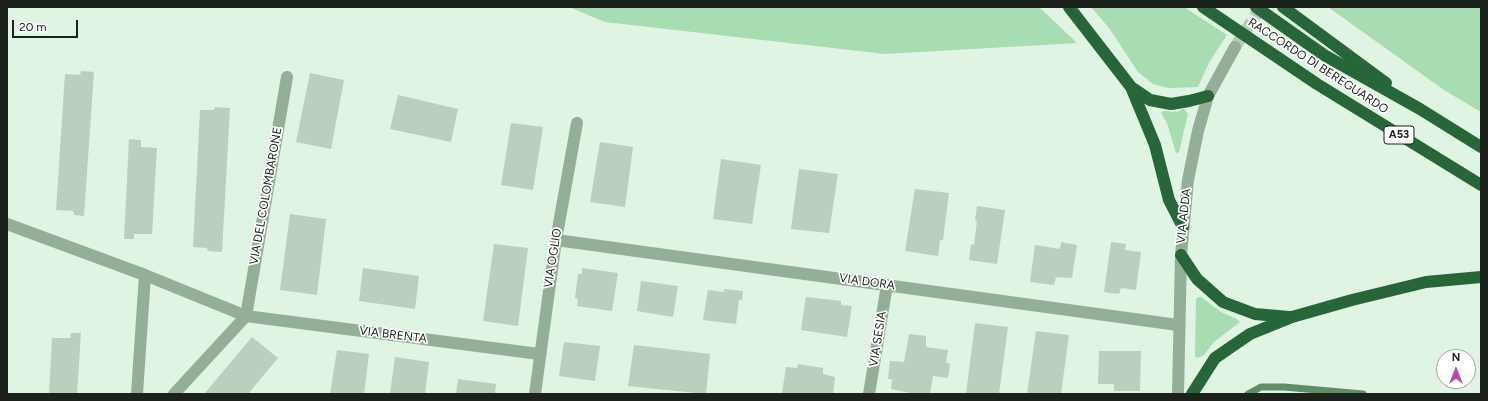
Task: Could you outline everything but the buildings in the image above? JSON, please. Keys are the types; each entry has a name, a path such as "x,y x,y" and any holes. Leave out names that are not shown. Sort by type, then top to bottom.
{"highway":[{"path":"1069,7 1131,87 1155,145 1169,200 1183,227"},
{"name":"RACCORDO DI BEREGUARDO","path":"1203,7 1317,84 1481,185"},
{"name":"RACCORDO DI BEREGUARDO","path":"1256,7 1324,55 1420,109 1481,147"},
{"path":"1283,7 1420,109"},
{"path":"1131,87 1150,100 1171,104 1208,96"},
{"path":"1180,254 1197,279 1223,302 1255,314 1292,317"},
{"path":"1192,394 1215,358 1250,334 1292,317 1352,300 1426,282 1481,277"}],"street":[{"name":"VIA ADDA","path":"1178,394 1180,254 1188,180 1198,131 1208,96 1235,47"},
{"name":"VIA DEL COLOMBARONE","path":"246,316 287,77"},
{"name":"VIA OGLIO","path":"535,394 539,354 556,240 577,123"},
{"path":"7,224 145,275 246,316 174,394"},
{"name":"VIA DORA","path":"556,240 1178,325"},
{"path":"137,394 145,275"},
{"name":"VIA SESIA","path":"869,394 887,285"},
{"name":"VIA BRENTA","path":"246,316 539,354"}],"green space":[{"path":"569,7 1039,7 1077,43 885,54 605,22"},
{"path":"1091,7 1184,7 1227,35 1210,61 1198,87 1168,88 1153,84 1138,72 1109,28"},
{"path":"1328,7 1481,7 1481,112 1444,90"},
{"path":"1184,109 1188,114 1179,152 1176,153 1167,123 1161,113 1163,111 1177,112"},
{"path":"1198,297 1201,297 1221,312 1237,319 1240,322 1214,342 1204,355 1197,358 1195,356 1196,300"}],"waterway":[{"path":"1248,394 1261,387 1284,387 1363,394"}],"tunnel":[{"path":"1235,47 1261,7"}]}
